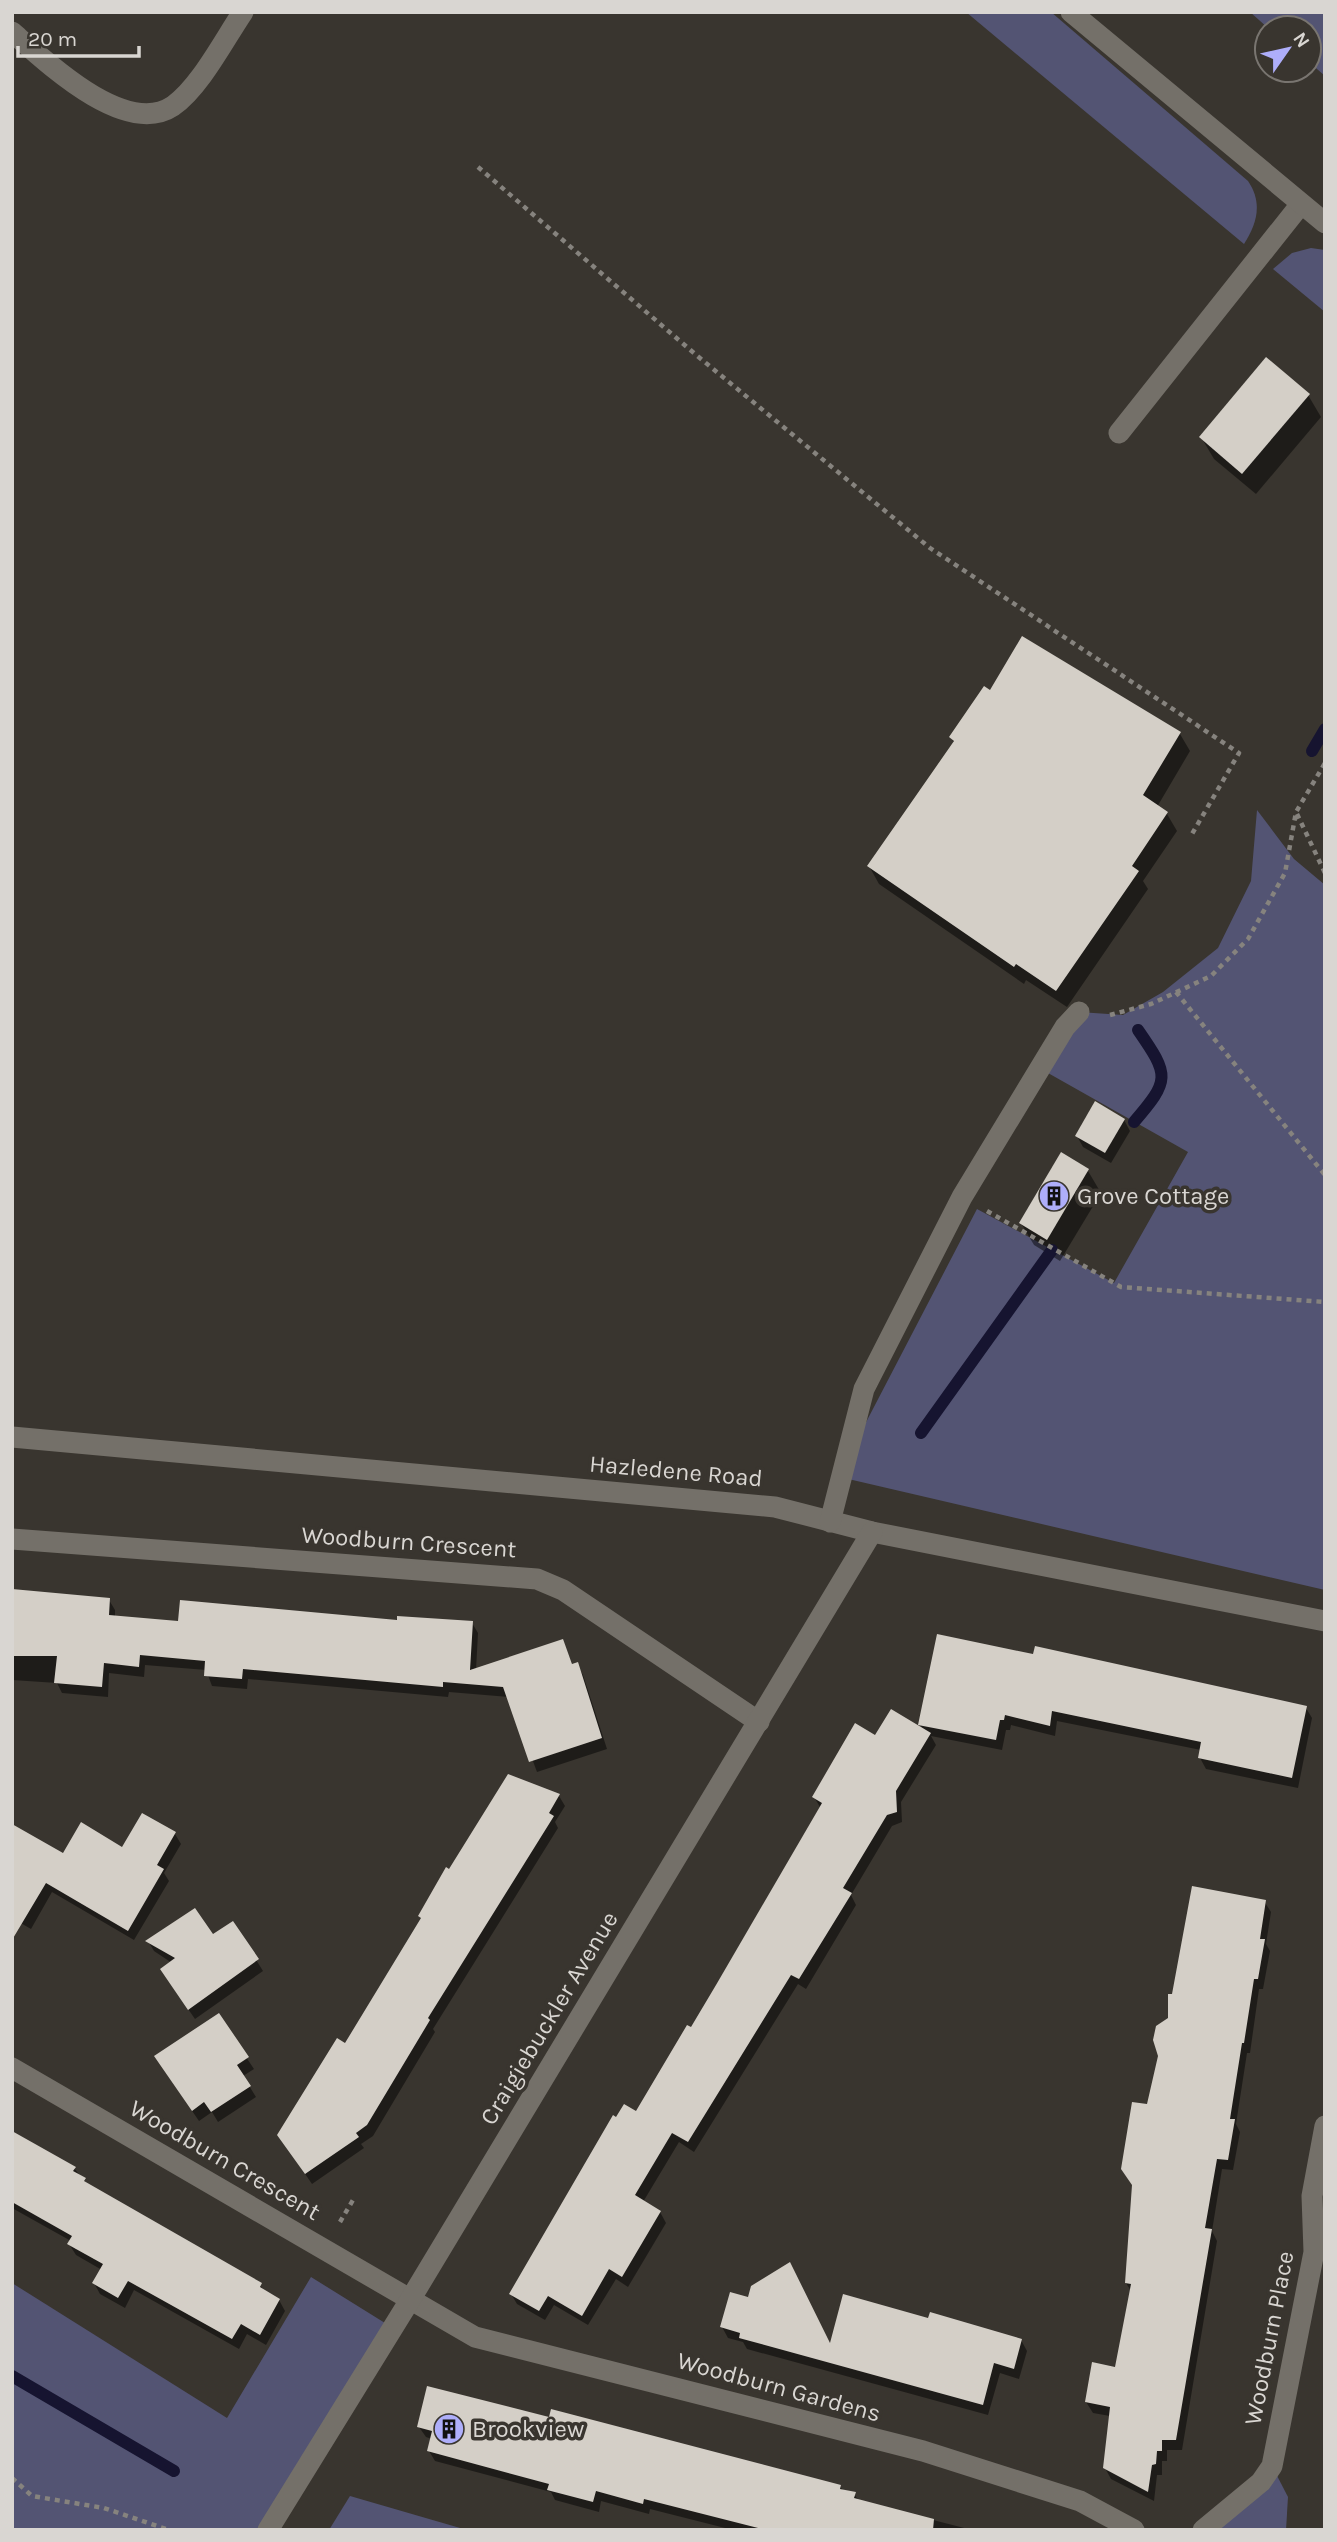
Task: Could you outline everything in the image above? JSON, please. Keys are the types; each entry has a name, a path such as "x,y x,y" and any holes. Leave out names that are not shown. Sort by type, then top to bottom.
{"street":[{"path":"12,32 56,70 98,98 123,110 146,113 171,108 189,92 243,12"},
{"path":"1071,12 1325,223"},
{"path":"1119,433 1301,204"},
{"path":"830,1522 864,1389 962,1197 1072,1020"},
{"name":"Hazledene Road","path":"12,1437 775,1507 872,1532 1325,1621"},
{"name":"Craigiebuckler Avenue","path":"268,2530 410,2300 872,1532"},
{"name":"Woodburn Crescent","path":"12,1539 537,1579 563,1590 759,1722"},
{"name":"Woodburn Crescent","path":"12,2068 410,2300"},
{"name":"Woodburn Place","path":"1203,2530 1261,2482 1272,2466 1314,2252 1325,2126"},
{"name":"Woodburn Gardens","path":"410,2300 475,2337 923,2451 1080,2501 1134,2530"}],"path":[{"path":"478,167 695,354 930,548 1239,752 1192,834"},
{"path":"1072,1020 1151,1004 1211,976 1248,939 1285,873 1296,812 1325,763"},
{"path":"1296,812 1325,873"},
{"path":"1176,992 1325,1175"},
{"path":"962,1197 1121,1287 1325,1302"},
{"path":"340,2222 353,2200"},
{"path":"12,2478 32,2496 104,2508 169,2530"}],"shaded area":[{"path":"966,12 1051,12 1248,181 1257,205 1255,221 1244,244"},
{"path":"1250,12 1325,12 1325,76 1323,14 1253,15"},
{"path":"1311,248 1325,250 1325,312 1273,269 1292,253"},
{"path":"1257,810 1294,859 1325,885 1325,1590 844,1478 862,1430 977,1209 1114,1283 1188,1152 1048,1073 1079,1012 1123,1015 1163,992 1218,948 1251,881"},
{"path":"311,2277 393,2328 268,2530 12,2530 12,2283 227,2418"},
{"path":"1272,2466 1288,2497 1286,2530 1203,2530"},
{"path":"350,2496 467,2530 329,2530"}],"building":[{"path":"1266,357 1310,394 1242,474 1199,437"},
{"path":"1022,636 1181,732 1143,795 1168,812 1132,866 1139,871 1056,991 1016,964 1014,967 867,866 954,741 949,737 984,686 990,690"},
{"path":"1095,1101 1125,1119 1105,1153 1075,1136"},
{"name":"Grove Cottage","path":"1061,1152 1089,1169 1047,1240 1019,1223"},
{"path":"12,1589 110,1598 109,1615 178,1621 180,1600 397,1620 397,1616 473,1621 470,1670 563,1639 572,1664 578,1662 602,1738 529,1762 503,1687 443,1682 443,1687 243,1669 242,1679 204,1676 205,1661 140,1655 139,1667 104,1663 102,1687 54,1683 57,1656 12,1656"},
{"path":"937,1634 1033,1654 1035,1646 1307,1706 1292,1778 1198,1758 1201,1742 1052,1711 1050,1726 1005,1715 1004,1720 1000,1720 996,1740 918,1725"},
{"path":"891,1709 931,1733 896,1791 897,1812 887,1815 843,1888 852,1893 799,1979 791,1975 688,2142 672,2133 635,2195 661,2211 622,2277 609,2269 582,2316 548,2296 539,2311 509,2294 613,2115 616,2117 624,2104 636,2111 687,2025 691,2027 822,1803 812,1797 855,1723 875,1735"},
{"path":"508,1774 560,1794 549,1813 554,1816 428,2018 430,2020 367,2125 356,2133 359,2137 305,2174 277,2135 337,2038 345,2043 421,1918 418,1916 446,1867 449,1869"},
{"path":"142,1813 176,1832 157,1865 164,1869 128,1931 46,1883 12,1940 12,1824 63,1853 81,1822 122,1847"},
{"path":"1192,1886 1266,1900 1260,1939 1265,1939 1258,1979 1254,1979 1242,2043 1230,2119 1235,2119 1228,2160 1217,2159 1205,2228 1212,2229 1176,2440 1162,2440 1162,2451 1157,2451 1156,2464 1152,2465 1148,2492 1103,2468 1110,2407 1085,2402 1092,2362 1115,2367 1131,2284 1125,2283 1132,2185 1121,2169 1132,2102 1147,2104 1158,2056 1153,2040 1156,2026 1168,2018 1168,1994 1172,1994"},
{"path":"195,1908 213,1934 233,1921 259,1959 188,2010 160,1969 175,1958 145,1941"},
{"path":"219,2013 249,2057 237,2065 251,2086 211,2112 204,2102 192,2111 154,2056"},
{"path":"12,2131 76,2167 73,2171 86,2178 84,2181 262,2283 260,2287 280,2299 260,2335 241,2324 232,2339 128,2281 118,2298 92,2283 103,2264 67,2244 72,2236 12,2202"},
{"path":"790,2262 830,2343 843,2294 928,2318 930,2312 1022,2339 1014,2369 994,2363 983,2405 739,2338 740,2333 720,2327 730,2292 748,2297 751,2286"},
{"path":"427,2386 549,2417 551,2409 841,2485 840,2489 856,2492 854,2498 934,2519 933,2530 766,2530 644,2499 643,2504 596,2491 593,2502 547,2490 549,2484 427,2451 432,2431 417,2427"}],"waterway":[{"path":"1312,751 1325,729"},
{"path":"1134,1122 1160,1087 1162,1078 1156,1058 1138,1030"},
{"path":"921,1433 1052,1250"},
{"path":"12,2376 174,2471"}],"place":[{"name":"Grove Cottage","path":"1054,1196"},
{"name":"Brookview","path":"449,2429"}]}
